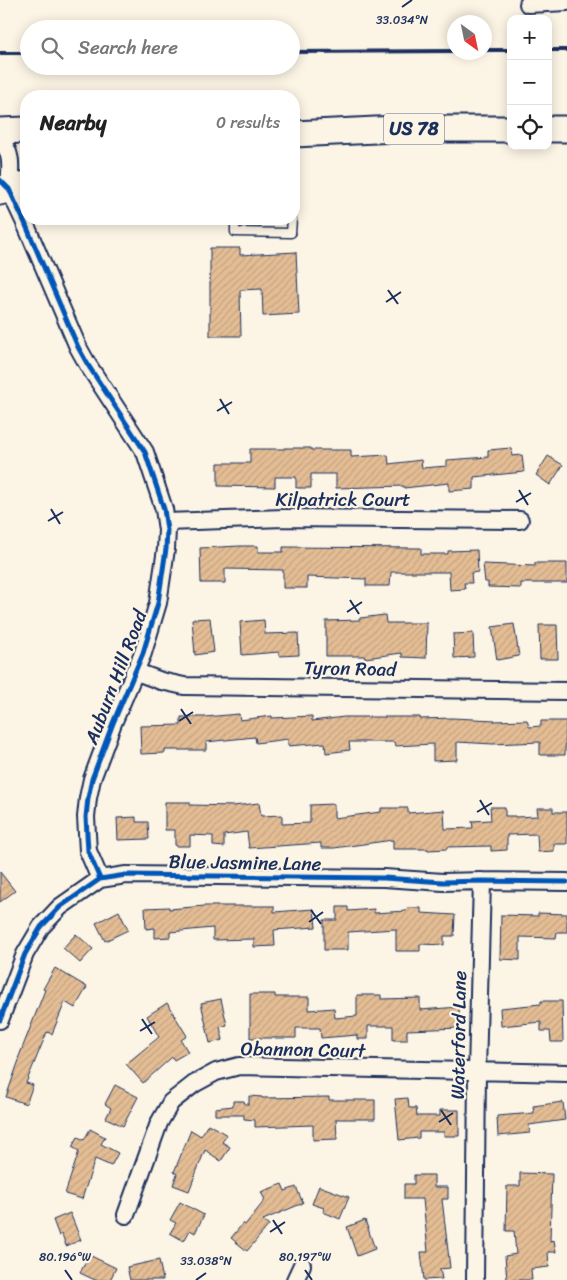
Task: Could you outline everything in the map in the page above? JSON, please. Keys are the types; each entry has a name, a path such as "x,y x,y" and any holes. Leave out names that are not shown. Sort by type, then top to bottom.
{"main road":[{"path":"552,129 567,128"},
{"name":"US 78","path":"300,134 396,129 507,129"},
{"path":"0,131 20,130"}],"street":[{"path":"528,4 567,2"},
{"path":"0,140 9,151 9,186"},
{"name":"Auburn Hill Road","path":"9,186 20,211"},
{"name":"Auburn Hill Road","path":"26,225 78,347 110,400 146,452 164,509 166,522 166,549 158,603 143,654 134,671 92,779 88,798 86,817 88,851 100,879"},
{"name":"Kilpatrick Court","path":"166,522 284,518 520,520"},
{"name":"Tyron Road","path":"134,671 161,681 184,686 567,691"},
{"name":"Blue Jasmine Lane","path":"0,1020 25,954 41,927 60,907 100,879 126,875 384,878 443,882 567,882"},
{"name":"Waterford Lane","path":"475,1280 477,1072 482,881"},
{"name":"Obannon Court","path":"126,1215 159,1123 171,1102 194,1084 216,1072 239,1066 567,1073"}],"lane":[{"path":"235,225 235,232 291,233 292,225"}],"building":[{"path":"210,248 240,248 240,255 296,252 299,314 263,316 262,289 240,290 241,336 210,336"},
{"path":"511,448 512,456 522,455 524,472 474,477 474,489 449,491 449,483 404,488 404,486 336,488 336,474 311,474 311,488 296,488 296,477 275,477 275,487 218,486 218,463 250,463 250,449 351,450 351,457 388,455 389,464 421,460 422,468 447,466 447,460 488,457 488,450"},
{"path":"548,456 563,465 550,485 536,475"},
{"path":"258,546 258,552 283,552 283,547 421,548 421,554 448,554 448,551 477,550 478,572 471,573 472,583 464,583 465,589 450,590 449,572 391,572 390,586 366,586 366,579 307,577 307,588 283,588 283,570 225,569 225,583 201,583 200,548"},
{"path":"535,563 567,563 567,583 521,583 521,588 488,587 488,582 485,582 483,564 535,566"},
{"path":"385,615 386,623 427,623 426,658 402,657 402,653 365,658 364,656 326,656 326,621 360,620 360,618"},
{"path":"210,618 214,652 195,655 192,619"},
{"path":"264,620 265,634 298,633 299,655 279,656 279,652 242,655 240,622"},
{"path":"514,624 519,656 497,660 492,627"},
{"path":"539,625 557,625 558,659 540,659"},
{"path":"473,633 474,657 454,658 453,634"},
{"path":"239,714 240,720 272,716 272,718 312,716 312,721 344,717 420,717 420,719 452,718 494,721 527,720 529,727 541,726 541,721 566,721 565,755 540,755 540,742 493,744 457,742 457,760 433,761 433,744 395,746 394,742 349,742 350,750 326,753 325,743 288,746 288,739 256,743 255,737 206,742 206,750 165,750 165,753 141,754 140,726 181,725 181,717"},
{"path":"165,802 190,802 190,805 233,806 259,803 261,816 282,815 282,824 310,823 310,805 334,804 334,818 381,812 381,808 408,808 408,813 444,810 445,829 473,828 472,821 491,820 490,807 505,807 505,816 515,817 538,816 537,808 553,808 553,812 567,812 567,844 554,844 554,851 538,852 537,834 507,835 507,850 491,851 491,846 447,847 447,849 428,850 393,849 393,840 334,848 321,848 321,843 249,848 247,832 224,835 224,847 213,846 213,836 190,835 190,846 175,846 175,830 165,830"},
{"path":"136,817 136,822 148,822 149,839 118,840 117,818"},
{"path":"0,872 15,891 0,902"},
{"path":"205,906 274,906 274,912 314,909 316,927 274,930 275,946 254,947 254,939 213,940 213,928 170,932 170,937 155,938 155,928 146,929 145,908 169,907 169,909"},
{"path":"337,907 348,907 348,911 374,909 374,913 421,908 421,913 455,915 454,936 444,936 444,945 420,944 420,951 396,951 396,929 348,932 348,950 324,950 324,920 337,920"},
{"path":"119,911 128,930 105,941 96,923"},
{"path":"538,913 567,914 567,932 557,932 556,938 520,937 520,960 500,959 501,915 538,916"},
{"path":"76,934 93,949 80,963 63,948"},
{"path":"55,968 87,987 75,1008 65,1002 52,1034 47,1032 26,1083 33,1085 26,1104 6,1097 18,1059 45,990 43,989"},
{"path":"250,994 275,994 275,997 309,997 309,1010 334,1008 335,1018 357,1016 357,995 381,995 381,999 420,998 420,1010 459,1007 460,1028 407,1030 407,1040 393,1040 393,1026 368,1026 368,1039 357,1039 357,1035 321,1038 320,1028 296,1028 296,1038 250,1038"},
{"path":"221,999 227,1025 220,1027 223,1040 210,1043 201,1003"},
{"path":"541,1001 562,1001 563,1042 551,1042 550,1031 541,1031 541,1022 501,1026 500,1008 541,1004"},
{"path":"167,1003 187,1036 181,1040 188,1052 174,1060 172,1057 143,1083 126,1064 159,1037 147,1016"},
{"path":"115,1085 138,1097 123,1126 106,1118 111,1108 105,1104"},
{"path":"249,1096 262,1098 329,1097 329,1100 375,1100 375,1119 336,1119 337,1139 313,1140 313,1125 255,1127 255,1120 244,1119 244,1115 215,1115 215,1108 233,1106 233,1101 244,1101 245,1104 249,1104"},
{"path":"408,1098 409,1108 416,1108 417,1116 440,1116 440,1110 459,1110 459,1136 444,1136 444,1132 419,1132 419,1138 399,1140 395,1099"},
{"path":"563,1102 565,1120 529,1125 530,1133 498,1136 497,1116 534,1113 533,1106"},
{"path":"208,1124 227,1135 222,1142 230,1147 221,1161 205,1150 189,1191 173,1185 177,1174 174,1172 191,1130 201,1136"},
{"path":"90,1129 105,1137 101,1144 118,1153 111,1166 95,1159 82,1199 65,1194 79,1151 72,1147 78,1137 84,1140"},
{"path":"520,1173 552,1174 550,1241 554,1240 556,1252 548,1252 549,1267 531,1269 532,1280 507,1280 505,1256 516,1254 514,1231 506,1231 507,1186 520,1186"},
{"path":"414,1175 434,1175 434,1187 448,1187 448,1199 442,1199 450,1268 440,1269 442,1279 424,1280 421,1252 428,1252 423,1199 404,1199 404,1184 414,1184"},
{"path":"282,1184 285,1191 296,1187 303,1203 263,1220 269,1225 247,1251 231,1238 243,1223 245,1225 265,1200 261,1192"},
{"path":"319,1186 349,1197 340,1219 323,1212 324,1208 312,1204"},
{"path":"180,1202 204,1215 195,1233 190,1230 184,1241 170,1233 176,1223 170,1220"},
{"path":"70,1213 81,1240 66,1246 62,1234 59,1236 53,1220"},
{"path":"365,1220 375,1249 357,1256 347,1227"},
{"path":"89,1255 116,1268 110,1280 95,1280 80,1273"},
{"path":"159,1260 163,1280 130,1280 127,1267"}],"railway":[{"path":"492,50 507,50"},
{"path":"552,50 567,50"},
{"path":"300,52 447,51"},
{"path":"0,53 20,53"}],"cycle path":[{"path":"0,180 9,189 20,212"},
{"path":"26,225 78,347 145,452 164,509 167,530 158,603 143,653 113,723 92,779 88,798 86,817 88,851 100,879"},
{"path":"0,1020 25,954 41,927 60,907 100,879 126,875 384,878 443,882 567,882"}]}
